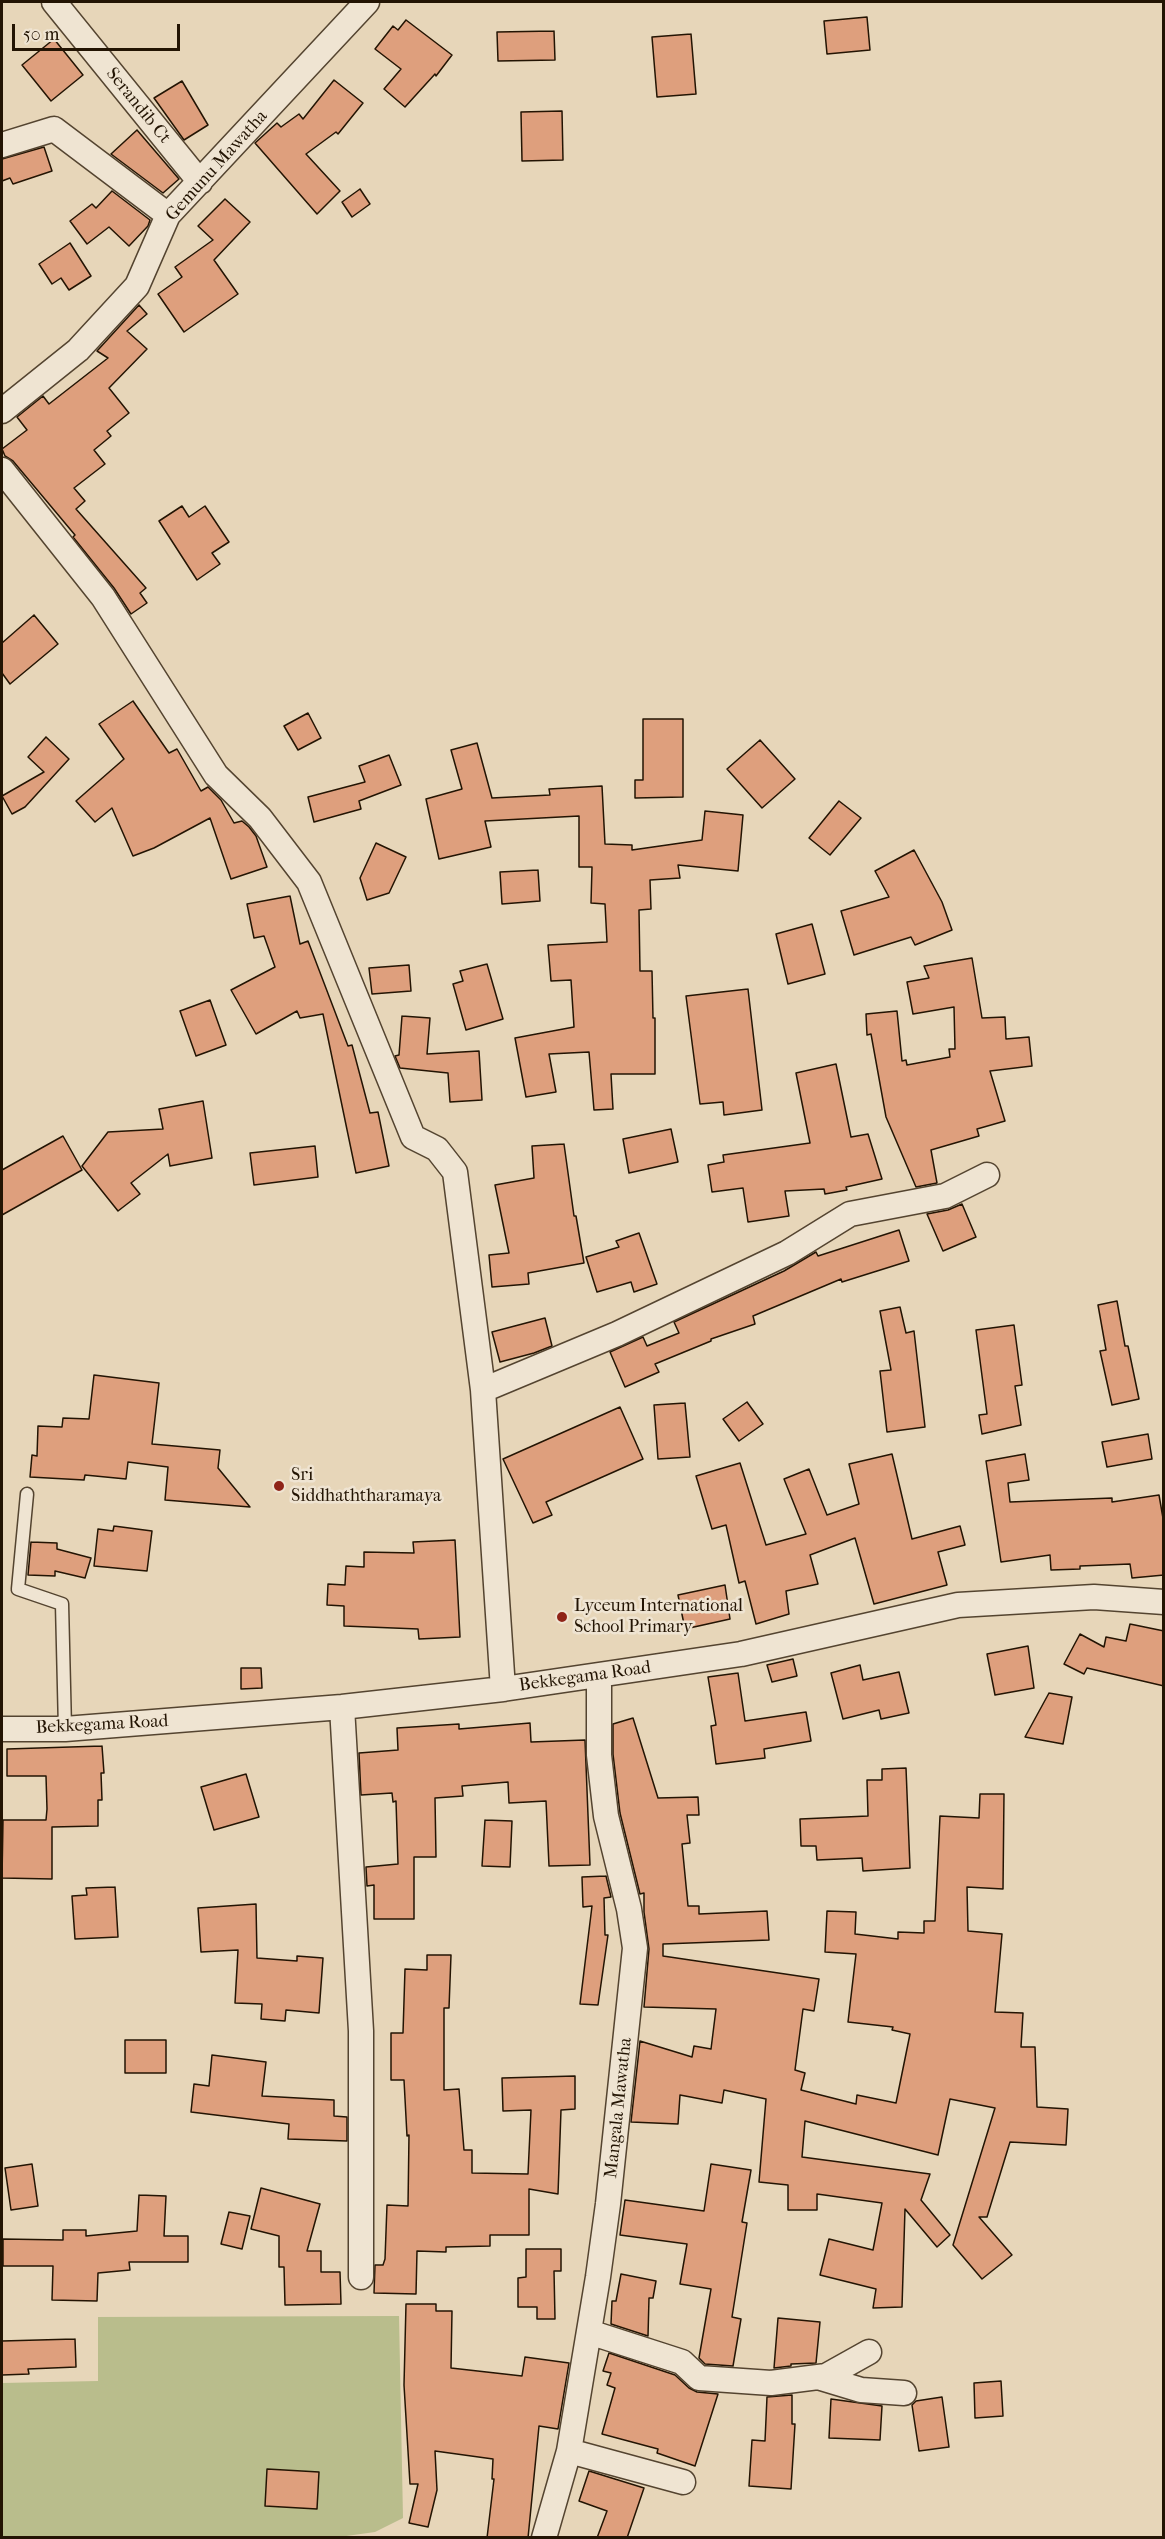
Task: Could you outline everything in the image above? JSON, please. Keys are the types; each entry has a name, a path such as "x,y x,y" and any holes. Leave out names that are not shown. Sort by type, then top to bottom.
{"street":[{"name":"Serandib Ct","path":"54,2 200,182"},
{"name":"Gemunu Mawatha","path":"2,411 78,350 137,286 168,215 367,2"},
{"path":"2,145 54,129 168,215"},
{"path":"2,470 103,597 216,775 260,818 309,882 413,1137 437,1149 454,1172 483,1390 503,1689"},
{"path":"483,1390 628,1329 787,1253 850,1214 945,1196 987,1175"},
{"name":"Bekkegama Road","path":"2,1729 65,1729 342,1707 503,1689 741,1654 958,1605 1094,1596 1164,1602"},
{"name":"Mangala Mawatha","path":"544,2538 569,2451 590,2332 608,2204 635,1948 629,1909 606,1816 599,1755 599,1676"},
{"path":"342,1707 361,2031 362,2277"},
{"path":"590,2332 682,2362 699,2378 771,2383 826,2376 868,2352"},
{"path":"819,2377 861,2390 904,2393"},
{"path":"569,2451 683,2482"}],"lane":[{"path":"27,1494 18,1589 62,1604 65,1729"}],"green space":[{"path":"399,2316 403,2518 375,2532 332,2538 2,2537 2,2383 98,2381 98,2317"}],"building":[{"path":"867,17 870,50 827,54 824,21"},
{"path":"406,20 452,55 436,76 435,74 405,107 384,89 401,69 375,49 393,26 398,30"},
{"path":"554,31 555,60 498,61 497,32"},
{"path":"691,34 696,94 657,97 652,37"},
{"path":"54,39 83,75 51,101 22,65"},
{"path":"334,80 363,103 338,134 336,132 306,154 340,191 317,214 255,143 277,123 281,127 299,114 303,119"},
{"path":"182,81 208,125 184,140 154,98"},
{"path":"562,111 563,160 522,161 521,112"},
{"path":"137,130 179,179 163,193 111,154"},
{"path":"44,147 52,171 13,184 10,178 2,181 2,159"},
{"path":"360,189 370,204 352,217 342,202"},
{"path":"112,191 150,220 148,226 129,246 109,227 87,244 70,221 92,204 96,208"},
{"path":"225,199 250,222 214,260 238,294 184,332 158,294 182,277 175,267 213,240 198,226"},
{"path":"70,243 91,276 69,290 61,278 52,284 39,264"},
{"path":"139,305 147,314 127,331 147,349 109,388 129,413 107,431 111,436 94,450 105,464 74,488 85,501 76,509 146,588 140,593 147,603 131,614 114,588 73,537 75,535 13,461 5,456 2,449 27,430 17,417 43,396 49,404 108,358 97,351"},
{"path":"182,506 189,517 205,506 229,542 212,553 220,564 197,580 159,521"},
{"path":"34,615 58,644 10,684 2,673 2,643"},
{"path":"133,701 169,753 177,749 201,791 208,787 221,800 234,823 242,821 249,827 256,836 267,867 231,879 210,818 154,848 133,856 112,808 95,822 76,801 124,759 99,724"},
{"path":"308,713 321,738 298,750 284,726"},
{"path":"643,719 683,719 683,797 635,798 635,780 643,780"},
{"path":"46,737 69,759 25,807 12,814 2,796 44,772 28,757"},
{"path":"760,740 795,779 762,808 727,769"},
{"path":"477,743 492,798 550,795 549,789 602,786 605,844 632,845 632,850 702,840 705,811 743,815 738,871 678,865 680,878 650,880 651,909 639,910 640,971 652,971 655,1074 611,1074 613,1109 594,1110 589,1052 549,1054 556,1092 526,1097 515,1038 574,1027 571,980 551,981 548,945 607,942 605,904 591,903 592,867 579,867 579,816 485,821 491,847 439,859 426,799 462,789 451,750"},
{"path":"389,755 401,785 359,801 361,809 314,822 308,797 365,782 359,766"},
{"path":"839,801 861,818 830,855 809,838"},
{"path":"376,843 406,857 389,893 367,900 360,878"},
{"path":"914,850 942,902 952,930 915,945 911,937 854,955 841,911 889,897 875,871"},
{"path":"538,870 540,901 502,904 500,872"},
{"path":"290,896 300,944 308,941 348,1046 352,1045 370,1113 378,1112 389,1166 356,1173 323,1014 300,1018 297,1011 256,1034 231,990 275,967 264,936 254,938 247,904"},
{"path":"812,924 825,974 788,984 776,934"},
{"path":"972,958 982,1018 1005,1017 1006,1039 1029,1037 1032,1066 990,1071 1005,1121 977,1129 979,1136 931,1150 937,1183 916,1187 886,1117 871,1034 867,1035 866,1014 897,1011 902,1061 906,1060 907,1065 950,1057 949,1049 955,1049 954,1007 913,1014 907,982 929,978 924,966"},
{"path":"487,964 503,1019 466,1030 453,984 463,981 460,971"},
{"path":"409,965 411,991 372,994 369,968"},
{"path":"748,989 762,1110 724,1115 723,1102 700,1104 686,996"},
{"path":"210,1000 226,1045 196,1056 180,1011"},
{"path":"402,1016 430,1018 427,1054 479,1051 482,1100 450,1102 448,1073 400,1068 395,1056 399,1055"},
{"path":"836,1064 851,1137 868,1134 882,1179 825,1194 824,1189 785,1191 789,1216 748,1222 743,1188 712,1192 708,1165 724,1162 723,1155 810,1143 796,1073"},
{"path":"203,1101 212,1158 170,1166 168,1154 131,1183 140,1194 118,1211 82,1166 108,1132 163,1129 159,1109"},
{"path":"671,1129 678,1162 629,1173 623,1139"},
{"path":"63,1136 82,1170 2,1215 2,1170"},
{"path":"564,1144 574,1216 576,1216 584,1263 528,1273 529,1284 492,1287 489,1255 509,1253 495,1185 534,1178 532,1146"},
{"path":"315,1146 318,1177 254,1185 250,1153"},
{"path":"962,1204 976,1237 943,1251 927,1214 948,1210"},
{"path":"899,1230 909,1261 842,1282 841,1279 753,1316 755,1324 711,1339 711,1341 655,1364 659,1372 625,1387 610,1352 643,1337 647,1346 679,1333 674,1322 784,1271 816,1252 818,1256"},
{"path":"639,1233 657,1284 634,1292 631,1282 597,1292 586,1257 619,1247 616,1241"},
{"path":"1117,1301 1125,1346 1128,1346 1139,1399 1112,1405 1100,1351 1106,1350 1098,1305"},
{"path":"900,1307 906,1333 914,1331 925,1427 887,1432 880,1371 891,1370 880,1311"},
{"path":"545,1318 552,1346 500,1362 492,1332"},
{"path":"1014,1325 1022,1385 1015,1386 1021,1425 982,1434 979,1415 987,1414 976,1330"},
{"path":"94,1375 159,1383 152,1444 220,1450 218,1468 250,1507 165,1500 168,1467 128,1462 126,1479 85,1475 84,1480 30,1477 32,1455 37,1456 38,1426 62,1427 63,1418 89,1419"},
{"path":"747,1402 763,1424 739,1441 723,1419"},
{"path":"685,1403 690,1457 658,1459 654,1405"},
{"path":"620,1407 643,1459 546,1502 552,1515 533,1523 503,1459"},
{"path":"1148,1434 1152,1459 1107,1467 1102,1442"},
{"path":"892,1454 912,1539 960,1526 965,1545 938,1552 947,1585 874,1604 855,1538 810,1555 818,1584 786,1591 789,1614 756,1624 745,1581 739,1583 726,1525 712,1529 696,1476 740,1463 766,1545 806,1534 784,1479 809,1469 827,1515 859,1504 849,1464"},
{"path":"1025,1454 1029,1480 1008,1483 1010,1502 1112,1498 1112,1502 1159,1495 1164,1524 1164,1575 1132,1578 1130,1564 1051,1570 1050,1555 1001,1562 986,1461"},
{"path":"114,1526 152,1531 147,1571 94,1566 98,1529 113,1531"},
{"path":"455,1540 460,1637 419,1639 418,1629 344,1626 344,1606 327,1605 328,1584 345,1585 346,1566 364,1567 364,1552 414,1553 413,1542"},
{"path":"31,1542 57,1543 57,1549 91,1558 85,1578 55,1571 55,1576 28,1575"},
{"path":"725,1585 730,1619 685,1629 678,1595"},
{"path":"1130,1624 1164,1631 1164,1686 1087,1668 1084,1674 1064,1664 1080,1634 1104,1647 1106,1637 1126,1641"},
{"path":"1028,1646 1034,1688 995,1695 987,1654"},
{"path":"793,1659 797,1676 772,1682 767,1665"},
{"path":"860,1665 863,1680 899,1672 909,1713 881,1719 879,1710 843,1719 831,1673"},
{"path":"241,1668 261,1668 262,1688 241,1689"},
{"path":"738,1673 745,1721 806,1712 811,1741 764,1749 765,1758 716,1764 711,1726 716,1725 708,1677"},
{"path":"1049,1693 1072,1697 1063,1744 1025,1737"},
{"path":"633,1718 658,1798 698,1797 699,1815 687,1815 690,1843 682,1844 688,1906 699,1906 699,1914 767,1911 769,1940 663,1944 663,1956 819,1979 814,2011 803,2009 795,2070 805,2073 801,2090 856,2104 857,2095 896,2103 910,2034 892,2030 893,2027 848,2022 856,1954 825,1952 827,1911 856,1912 855,1934 898,1939 898,1932 924,1933 924,1921 935,1921 940,1816 979,1818 980,1794 1004,1794 1003,1889 967,1887 968,1931 1002,1934 995,2012 1023,2013 1021,2047 1035,2047 1037,2107 1068,2109 1066,2145 1010,2142 987,2217 979,2217 1012,2255 982,2279 953,2245 995,2108 950,2099 938,2155 805,2121 802,2157 930,2174 921,2200 950,2235 937,2247 905,2209 902,2307 873,2308 876,2289 820,2275 829,2239 873,2250 882,2203 817,2194 817,2210 788,2210 788,2185 759,2182 766,2099 724,2090 722,2103 680,2095 678,2124 631,2122 640,2041 692,2057 694,2046 711,2049 716,2009 644,2007 649,1949 644,1893 640,1894 620,1813 613,1754 613,1724"},
{"path":"530,1723 531,1742 585,1740 590,1865 549,1866 546,1801 509,1803 508,1782 462,1786 463,1796 435,1798 436,1857 414,1857 414,1919 374,1919 374,1885 367,1886 366,1867 398,1864 396,1801 393,1802 392,1793 361,1795 359,1753 398,1750 397,1728 459,1724 459,1729"},
{"path":"102,1746 104,1773 101,1773 102,1800 98,1800 98,1826 52,1827 52,1879 2,1878 3,1820 46,1820 47,1809 46,1776 7,1776 7,1749"},
{"path":"906,1768 910,1868 863,1871 862,1858 817,1860 816,1846 801,1846 800,1819 868,1816 867,1780 882,1780 882,1769"},
{"path":"246,1774 259,1817 214,1830 201,1787"},
{"path":"485,1820 512,1821 510,1867 482,1866"},
{"path":"606,1876 611,1897 604,1898 605,1935 608,1935 598,2005 580,2004 592,1906 583,1907 582,1877"},
{"path":"115,1887 118,1937 75,1939 72,1896 87,1895 86,1888"},
{"path":"256,1904 257,1958 297,1961 297,1956 323,1958 319,2013 286,2010 285,2021 261,2019 262,2004 235,2003 238,1950 201,1952 198,1908"},
{"path":"427,1955 451,1955 449,2008 444,2008 444,2090 459,2089 464,2150 472,2150 472,2173 528,2174 531,2110 503,2111 502,2078 575,2076 575,2109 561,2110 558,2194 529,2189 529,2235 490,2235 490,2246 446,2247 446,2252 417,2251 416,2294 374,2293 375,2265 383,2265 385,2259 387,2205 408,2206 409,2135 407,2136 404,2080 391,2080 391,2033 403,2033 405,1969 427,1970"},
{"path":"125,2040 166,2040 166,2073 125,2073"},
{"path":"212,2055 266,2062 262,2096 334,2100 334,2116 347,2117 347,2141 288,2139 289,2124 191,2112 194,2084 209,2086"},
{"path":"32,2164 38,2206 11,2210 5,2168"},
{"path":"711,2164 751,2170 742,2222 747,2223 732,2317 741,2319 733,2366 705,2364 699,2358 711,2289 680,2284 687,2244 620,2235 625,2200 704,2211"},
{"path":"261,2188 320,2204 307,2251 321,2251 321,2272 340,2272 341,2304 285,2305 284,2267 279,2267 279,2236 251,2229"},
{"path":"139,2195 166,2196 164,2236 188,2236 188,2262 129,2262 130,2270 98,2273 97,2301 52,2300 53,2266 3,2266 3,2239 63,2240 63,2230 86,2230 86,2236 137,2231"},
{"path":"229,2212 250,2216 242,2249 221,2244"},
{"path":"526,2249 561,2249 561,2271 554,2271 555,2319 537,2319 537,2307 518,2307 518,2278 526,2277"},
{"path":"621,2274 656,2281 653,2298 649,2298 648,2336 611,2324 612,2301 616,2301"},
{"path":"406,2304 436,2304 436,2311 452,2311 451,2368 522,2376 525,2357 569,2363 558,2429 539,2426 528,2538 487,2538 494,2479 492,2479 493,2459 435,2451 437,2490 428,2527 409,2523 418,2484 410,2484 404,2385"},
{"path":"778,2318 820,2322 816,2363 791,2364 791,2366 774,2368"},
{"path":"75,2339 76,2367 28,2369 29,2374 2,2375 2,2341"},
{"path":"609,2353 675,2375 697,2392 718,2394 695,2466 657,2453 658,2449 602,2434 615,2388 607,2385 611,2373 603,2371"},
{"path":"1001,2381 1003,2416 975,2418 974,2383"},
{"path":"792,2395 792,2424 795,2424 791,2489 749,2486 752,2440 765,2441 767,2397"},
{"path":"942,2397 949,2447 919,2451 912,2405 916,2401"},
{"path":"831,2399 882,2406 880,2440 829,2438"},
{"path":"267,2469 319,2472 317,2509 265,2506"},
{"path":"589,2471 644,2488 627,2538 597,2538 607,2511 579,2501"}],"place":[{"name":"Sri Siddhaththaramaya","path":"279,1486"},
{"name":"Lyceum International School Primary","path":"562,1617"}]}
